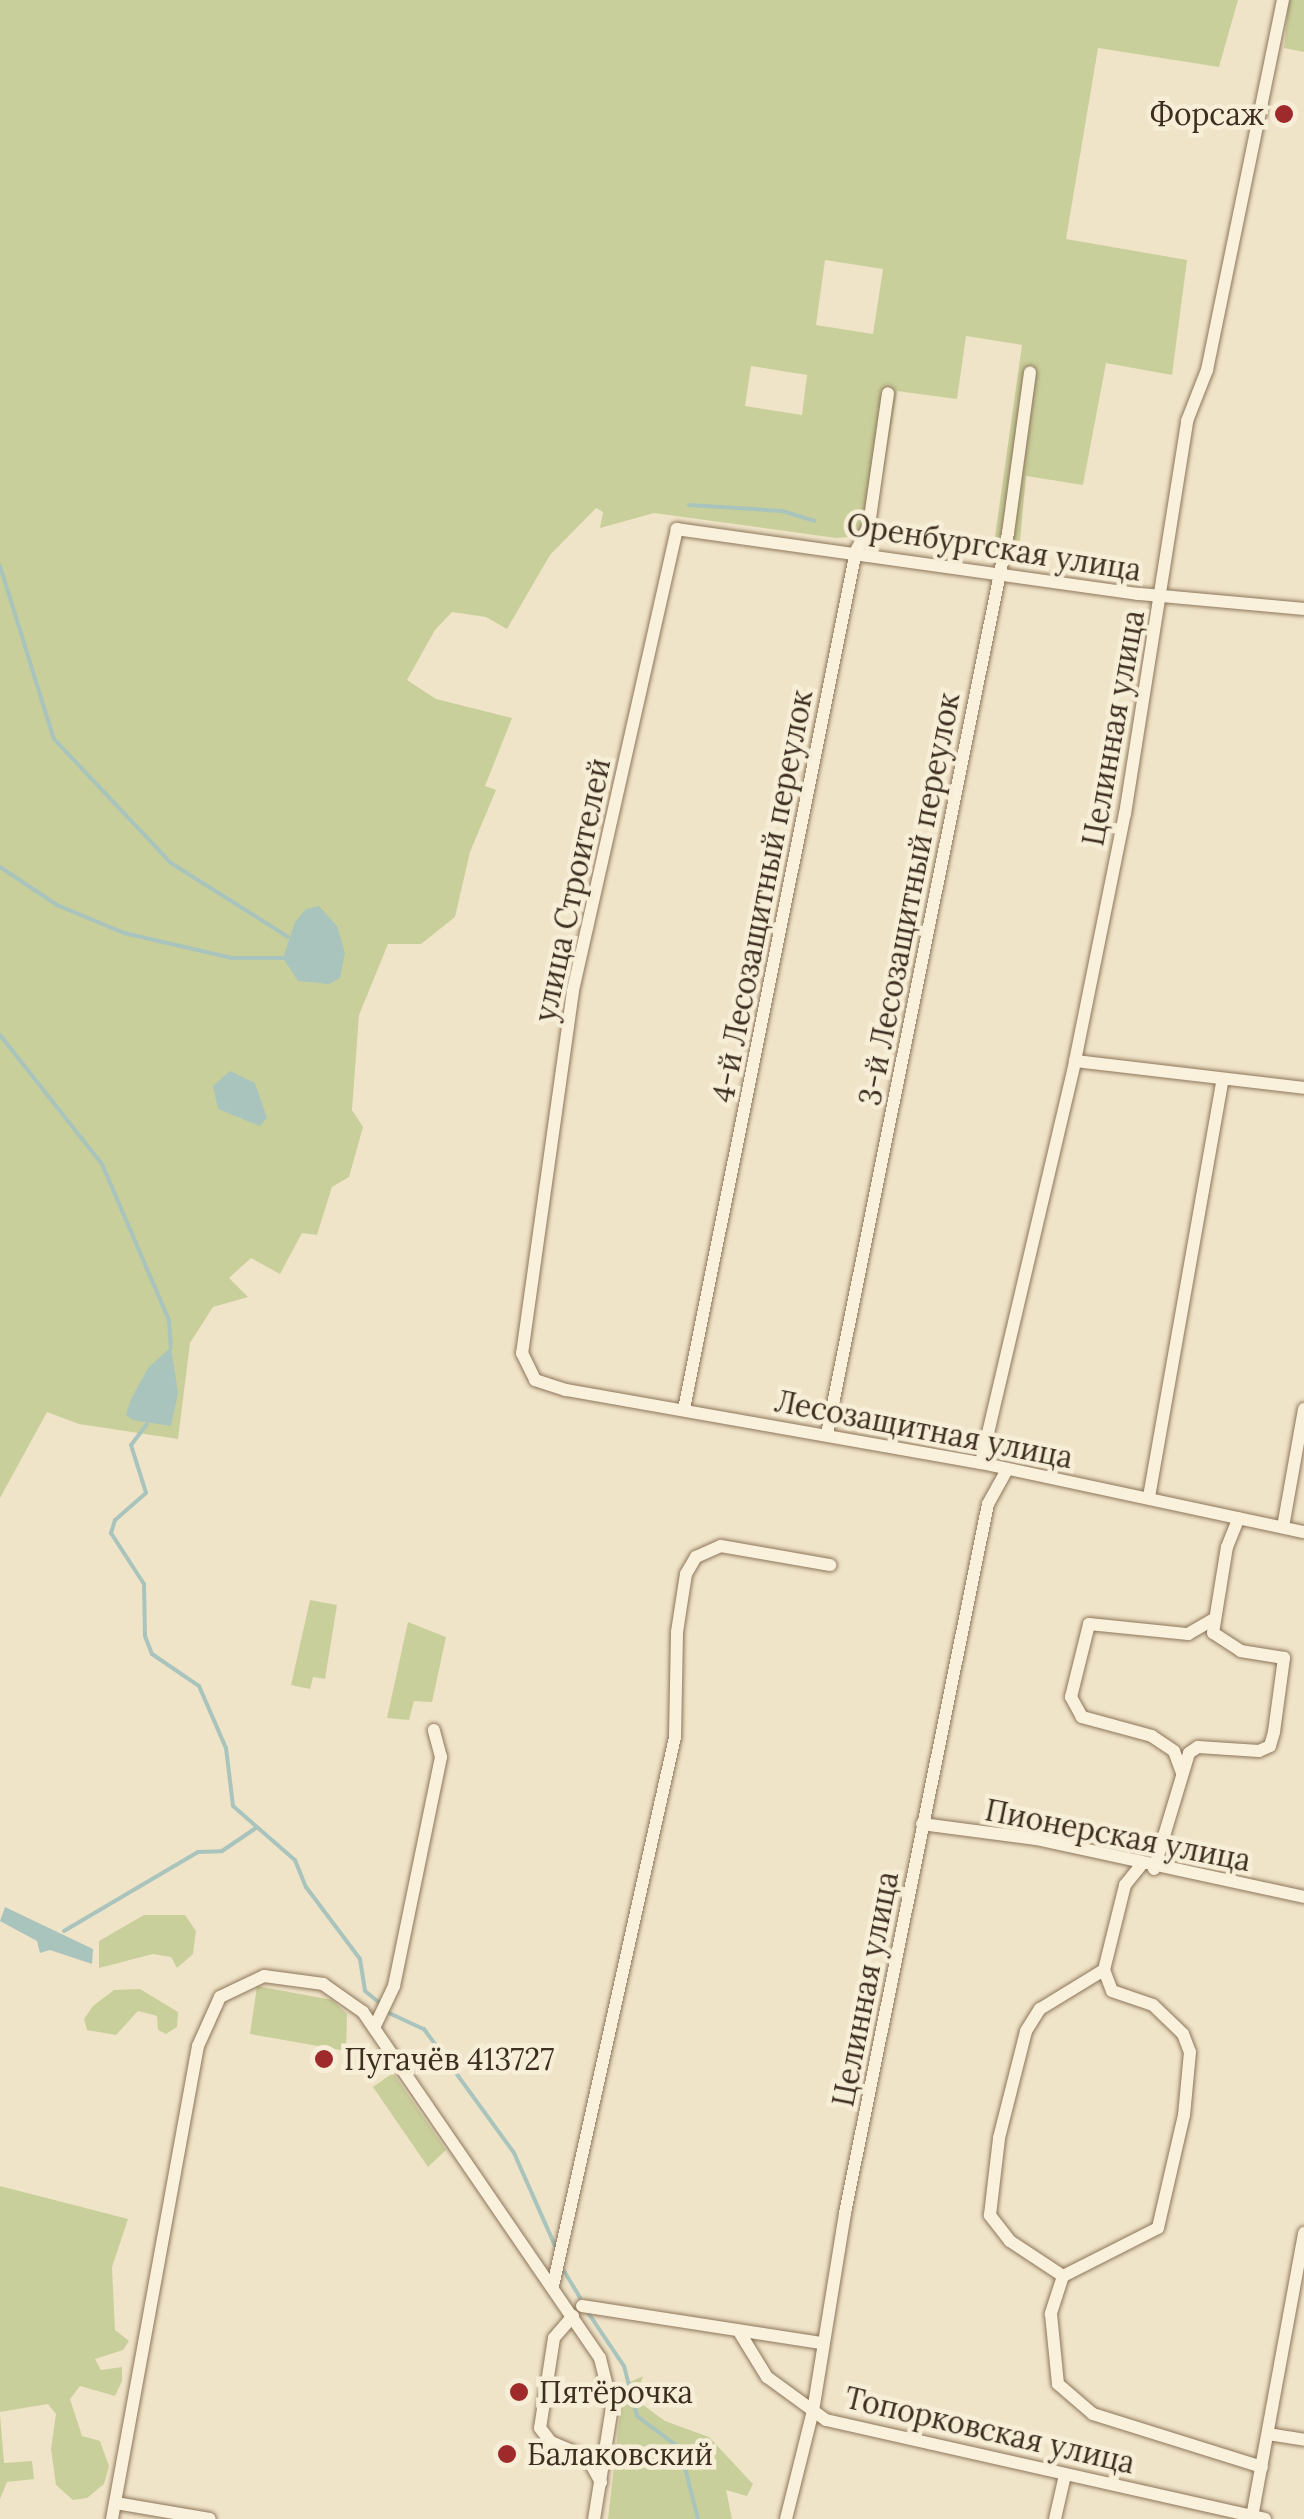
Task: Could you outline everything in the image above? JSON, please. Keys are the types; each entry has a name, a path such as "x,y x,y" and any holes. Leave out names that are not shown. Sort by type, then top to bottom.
{"street":[{"name":"Целинная улица","path":"981,1463 1075,1060 1161,597 1187,421 1207,370 1282,0"},
{"name":"3-й Лесозащитный переулок","path":"827,1434 1000,574 1030,373"},
{"name":"4-й Лесозащитный переулок","path":"684,1409 856,550 868,525 888,393"},
{"name":"Оренбургская улица","path":"676,529 856,550 1161,597 1303,609"},
{"name":"улица Строителей","path":"535,1380 522,1353 522,1330 566,1072 572,991 676,529"},
{"path":"1303,609 1304,599"},
{"path":"1075,1060 1304,1088"},
{"path":"1149,1497 1223,1079"},
{"name":"Лесозащитная улица","path":"535,1380 981,1463 1006,1472 1149,1497 1304,1532"},
{"path":"1283,1528 1304,1409"},
{"name":"Целинная улица","path":"786,2519 813,2412 821,2342 988,1504 1006,1472"},
{"path":"1239,1518 1212,1620 1220,1642 1284,1658 1274,1732 1270,1746 1258,1752 1198,1747 1182,1773 1147,1867 1125,1885 1104,1970 1112,1991 1153,2005 1183,2034 1190,2052 1184,2115 1158,2228 1063,2276 1051,2314 1052,2360 1067,2397 1093,2414 1262,2467"},
{"path":"553,2286 675,1736 677,1632 686,1574 696,1557 721,1546 830,1564"},
{"path":"1182,1773 1174,1752 1152,1736 1082,1717 1071,1698 1090,1624 1188,1634 1212,1620"},
{"path":"374,2028 394,1986 441,1757 434,1730"},
{"name":"Пионерская улица","path":"922,1824 1036,1839 1147,1867 1304,1897"},
{"path":"1063,2276 1010,2241 990,2215 999,2138 1026,2031 1040,2010 1104,1970"},
{"path":"112,2519 206,2019 220,1997 264,1976 323,1984 349,1998 374,2028 553,2286 577,2311 609,2383 612,2407 594,2519"},
{"path":"1257,2516 1262,2467 1304,2233"},
{"path":"577,2311 821,2342"},
{"path":"577,2311 554,2338 540,2428 543,2437 588,2457 601,2482"},
{"name":"Топорковская улица","path":"740,2333 767,2377 813,2412 850,2428 1257,2516"},
{"path":"1268,2434 1304,2440"},
{"path":"1055,2519 1065,2474"},
{"path":"116,2503 210,2519"}],"green space":[{"path":"0,0 1238,0 1219,67 1098,48 1066,239 1187,260 1172,375 1106,363 1083,485 1026,476 1019,552 993,551 1022,345 966,336 957,399 897,391 873,535 836,538 654,513 600,528 603,512 596,508 550,555 507,629 486,617 452,612 435,630 407,680 436,699 512,718 485,786 496,790 470,852 455,917 421,944 388,944 359,1015 352,1110 363,1127 349,1177 332,1187 317,1235 302,1233 280,1274 251,1258 229,1278 248,1297 213,1307 190,1343 178,1439 79,1424 47,1412 0,1498","holes":["825,260 883,269 873,334 816,325","751,366 807,375 802,415 745,406"]},
{"path":"1289,0 1304,0 1304,52 1284,48"},
{"path":"310,1600 337,1605 325,1679 313,1677 310,1689 291,1685"},
{"path":"408,1622 446,1637 432,1702 414,1701 409,1720 387,1718"},
{"path":"144,1915 185,1915 196,1931 193,1954 177,1968 171,1957 153,1954 99,1968 99,1941"},
{"path":"257,1986 332,2000 347,2014 346,2051 250,2034"},
{"path":"140,1989 178,2012 177,2027 166,2034 158,2030 157,2016 138,2011 116,2035 87,2030 84,2019 93,2006 114,1990"},
{"path":"393,2073 446,2150 428,2167 373,2087"},
{"path":"0,2186 128,2219 112,2267 115,2330 129,2341 123,2350 95,2359 101,2370 122,2367 122,2381 115,2396 80,2386 70,2399 82,2436 100,2441 109,2466 104,2484 87,2498 73,2500 56,2485 51,2449 56,2414 48,2404 0,2412"},
{"path":"643,2376 635,2399 665,2421 709,2437 753,2484 747,2496 726,2490 732,2519 608,2519 622,2397 628,2383"},
{"path":"0,2414 4,2463 32,2461 34,2479 7,2482 0,2499"}],"water":[{"path":"319,906 337,926 345,953 340,978 329,984 298,981 283,958 295,922 306,909"},
{"path":"230,1071 255,1083 267,1118 260,1126 218,1109 213,1086"},
{"path":"171,1347 178,1393 171,1426 133,1420 126,1415 131,1399 148,1368"},
{"path":"5,1907 93,1949 92,1964 50,1950 40,1953 37,1941 0,1921"}],"waterway":[{"path":"689,505 782,511 814,521"},
{"path":"0,566 54,739 171,863 288,937"},
{"path":"0,867 57,905 124,933 232,958 283,958"},
{"path":"0,1035 102,1164 169,1320 171,1347"},
{"path":"147,1424 131,1445 146,1493 115,1520 111,1533 144,1584 145,1636 152,1654 199,1686 226,1748 233,1806 295,1860 306,1887 360,1959 365,1991 381,2004"},
{"path":"64,1931 198,1852 222,1851 256,1828"},
{"path":"389,2013 424,2029 514,2153 556,2248"},
{"path":"564,2271 580,2298"},
{"path":"587,2311 624,2366 637,2416 680,2448 698,2519"}],"place":[{"name":"Форсаж","path":"1284,114"},
{"name":"Пугачёв 413727","path":"324,2059"},
{"name":"Пятёрочка","path":"519,2392"},
{"name":"Балаковский","path":"507,2454"}]}
